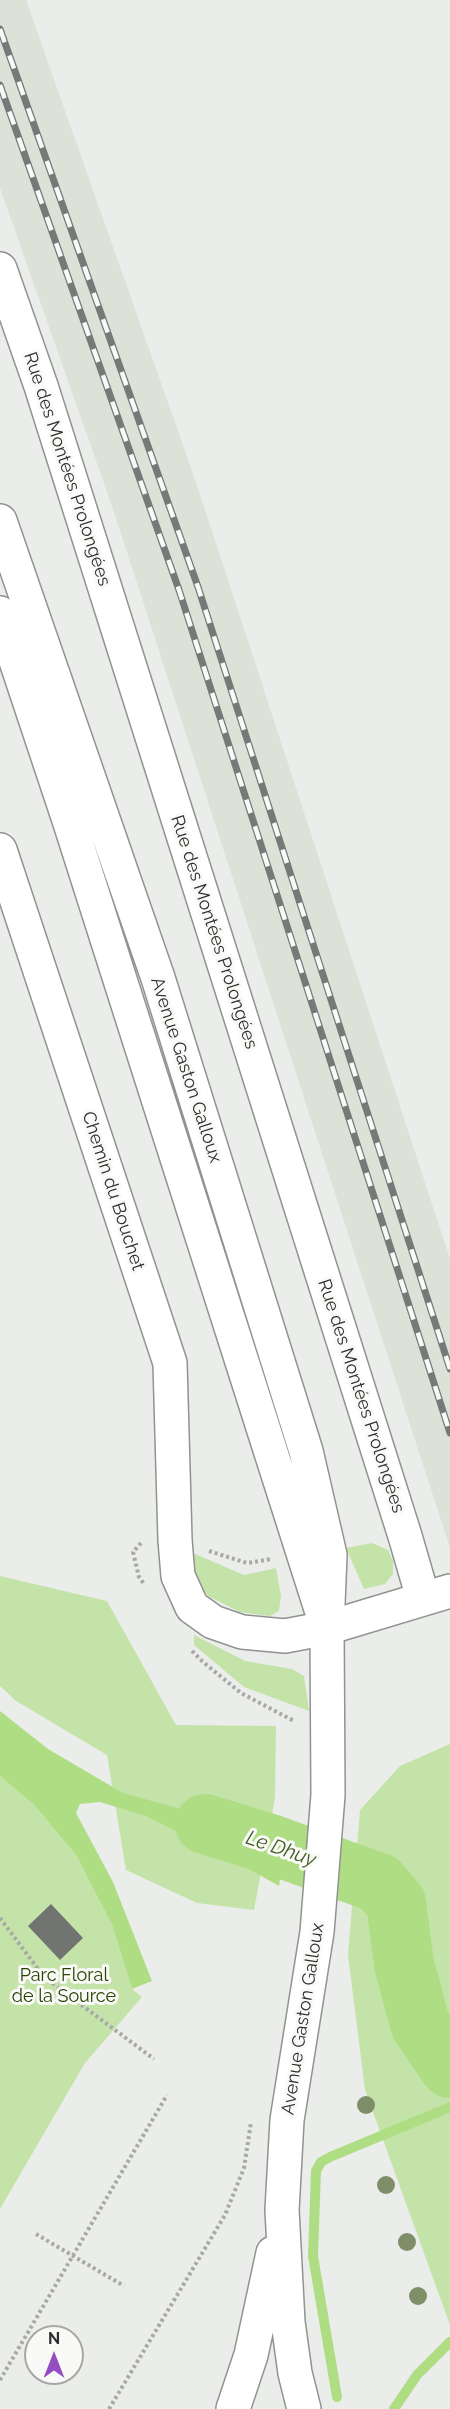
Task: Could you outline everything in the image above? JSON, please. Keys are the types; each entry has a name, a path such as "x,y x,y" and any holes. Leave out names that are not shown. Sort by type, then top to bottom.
{"main road":[{"name":"Rue des Montées Prolongées","path":"0,269 41,386 405,1536 436,1594"},
{"name":"Avenue Gaston Galloux","path":"0,521 158,978 306,1451 330,1555 327,1628 328,1795 317,1932 287,2120 282,2210 288,2322 295,2373 304,2409"},
{"name":"Avenue Gaston Galloux","path":"0,613 70,823 327,1628"},
{"name":"Chemin du Bouchet","path":"0,850 170,1363 178,1576 192,1607 213,1622 242,1632 285,1636 327,1628 436,1594"},
{"path":"233,2409 251,2355 282,2210"}],"path":[{"path":"175,1540 247,1563 274,1559"},
{"path":"0,1927 2,1920"},
{"path":"2,1920 44,1977 154,2059"},
{"path":"0,2380 167,2095"},
{"path":"109,2409 225,2215 244,2168 252,2112"},
{"path":"36,2234 124,2286"}],"shaded area":[{"path":"0,0 26,0 196,482 450,1259 450,1548 112,506 0,188"}],"green space":[{"path":"372,1543 388,1550 393,1561 393,1574 385,1584 364,1589 346,1548"},
{"path":"186,1550 244,1575 276,1568 281,1596 279,1611 270,1616 240,1612 208,1596 199,1583"},
{"path":"0,1576 107,1601 176,1725 276,1726 275,1798 254,1910 197,1903 126,1870 107,1755 16,1701 0,1686"},
{"path":"194,1635 245,1661 292,1669 304,1676 309,1711 244,1687 194,1645"},
{"path":"450,1744 450,2325 365,2090 348,1955 360,1810 400,1766"},
{"name":"Parc Floral de la Source","path":"0,1776 34,1805 76,1855 112,1925 132,1989 142,1997 85,2063 0,2209"}],"water":[{"path":"0,1711 48,1749 123,1793 235,1824 270,1828 286,1833 279,1886 226,1856 146,1816 100,1802 80,1804 76,1813 113,1882 152,1981 132,1989 112,1925 76,1855 34,1805 0,1776"}],"building":[{"path":"51,1904 83,1938 60,1960 28,1926"}],"waterway":[{"name":"Le Dhuy","path":"205,1824 273,1845 379,1883 396,1903 404,1964 420,2024 450,2068"},
{"path":"337,2397 313,2256 316,2171 321,2162 330,2157 450,2107"},
{"path":"394,2409 417,2375 450,2342"}],"railway":[{"path":"0,29 198,587 450,1369"},
{"path":"0,85 179,590 450,1433"}]}
